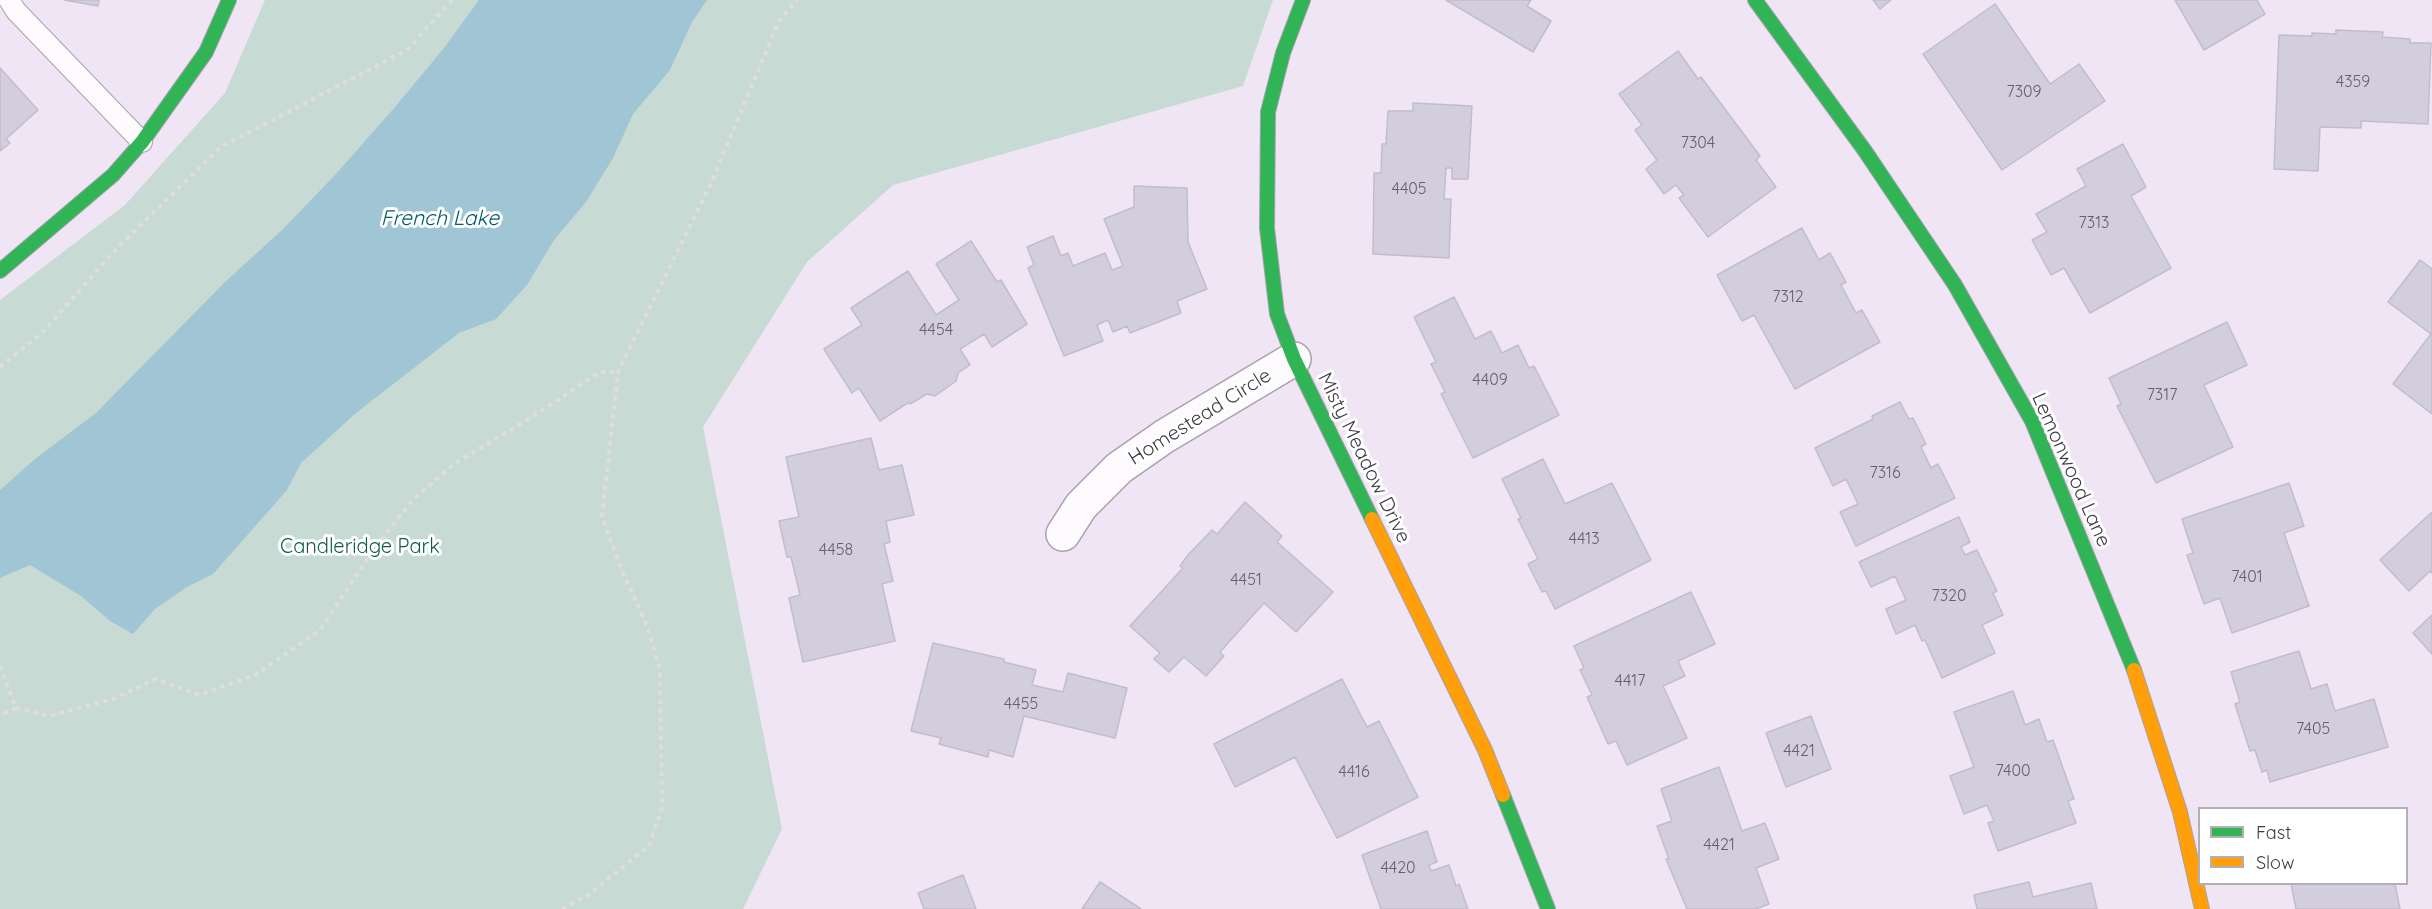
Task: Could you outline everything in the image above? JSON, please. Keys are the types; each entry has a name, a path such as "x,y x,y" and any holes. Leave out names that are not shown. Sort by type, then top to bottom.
{"street":[{"path":"0,271 112,175 142,142 206,52 229,0"},
{"name":"Misty Meadow Drive","path":"1303,0 1283,53 1268,112 1267,228 1278,314 1294,359 1485,750 1548,909"},
{"name":"Lemonwood Lane","path":"1755,0 1865,151 1954,285 2032,422 2139,683 2180,812 2202,909"},
{"name":"Homestead Circle","path":"1063,534 1081,506 1119,468 1165,436 1294,359"}],"lane":[{"path":"9,0 16,11 142,142"}],"path":[{"path":"0,367 43,332 118,247 221,147 407,50 452,0"},
{"path":"562,909 588,895 649,846 662,808 660,670 647,626 619,564 602,516 618,372 712,182 779,21 797,0"},
{"path":"0,716 16,708 49,716 112,699 156,679 199,695 255,675 320,630 376,546 413,500 454,464 600,372 618,372"},
{"path":"0,666 16,708"}],"green space":[{"name":"Candleridge Park","path":"265,0 1273,0 1243,86 893,185 807,262 703,427 782,829 743,909 0,909 0,300 125,205 225,93"}],"water":[{"name":"French Lake","path":"479,0 707,0 692,22 670,70 633,114 613,158 586,202 554,240 527,285 496,319 459,333 356,413 301,463 287,490 213,574 187,587 155,609 133,634 110,621 81,596 30,565 0,578 0,490 35,459 96,413 224,283 283,229 336,174 395,107 444,48"}],"building":[{"path":"64,0 99,0 98,6"},
{"path":"1446,0 1531,0 1527,6 1551,21 1533,52"},
{"path":"1873,0 1891,0 1880,9"},
{"path":"2175,0 2257,0 2265,14 2204,50"},
{"path":"1995,4 2050,84 2079,64 2105,101 2002,170 1923,54"},
{"path":"2336,30 2383,32 2382,37 2410,39 2410,43 2431,43 2428,124 2361,121 2361,128 2320,127 2318,171 2274,169 2279,35 2336,34"},
{"path":"1678,51 1698,79 1701,77 1760,156 1756,160 1776,187 1708,237 1679,198 1684,195 1676,185 1664,194 1646,169 1657,160 1635,130 1642,125 1619,94"},
{"path":"0,68 38,110 6,139 10,143 0,151"},
{"path":"1413,103 1472,106 1468,179 1452,179 1452,168 1446,168 1444,199 1451,199 1449,258 1373,254 1374,173 1381,173 1382,144 1386,144 1388,111 1413,111"},
{"path":"2123,144 2146,187 2131,196 2171,268 2090,313 2064,268 2051,275 2032,240 2047,232 2036,214 2086,186 2077,169"},
{"path":"1134,186 1187,188 1188,242 1207,289 1177,301 1181,313 1130,333 1127,326 1113,332 1108,320 1097,325 1103,341 1064,356 1028,268 1034,265 1027,247 1053,236 1061,256 1068,253 1073,266 1105,253 1112,270 1123,266 1104,219 1134,207"},
{"path":"1802,228 1819,260 1830,253 1846,282 1841,285 1856,313 1862,310 1880,342 1795,389 1754,315 1742,321 1717,275"},
{"path":"971,241 997,282 1001,280 1027,324 992,347 984,334 960,349 970,365 958,373 956,381 935,396 927,394 910,404 909,402 880,421 859,388 852,393 824,349 862,325 851,308 908,271 936,315 959,300 936,264"},
{"path":"2420,260 2432,269 2432,414 2393,384 2431,334 2388,302"},
{"path":"1454,297 1475,339 1491,331 1502,353 1518,345 1529,368 1534,366 1559,415 1473,458 1441,394 1445,392 1431,364 1436,362 1414,317"},
{"path":"2227,322 2247,365 2204,385 2233,447 2156,483 2117,406 2121,404 2109,378"},
{"path":"1900,402 1909,419 1913,418 1926,444 1921,447 1931,468 1938,464 1955,498 1856,546 1840,512 1858,504 1846,479 1833,486 1815,448 1873,419 1872,416"},
{"path":"871,438 879,470 902,465 914,515 886,521 890,542 884,544 893,581 882,584 895,641 803,662 789,598 800,595 791,557 787,557 779,521 799,517 786,457"},
{"path":"1543,459 1565,504 1612,483 1651,560 1555,609 1546,591 1542,592 1528,564 1538,559 1518,519 1521,518 1502,479"},
{"path":"2289,483 2304,526 2284,533 2309,606 2232,633 2220,598 2204,604 2187,555 2193,553 2182,519"},
{"path":"1245,502 1282,536 1277,542 1333,592 1296,632 1264,603 1220,652 1224,656 1206,676 1184,657 1169,672 1154,659 1160,653 1130,626 1183,568 1180,566 1188,555 1212,530 1217,534"},
{"path":"2432,512 2432,573 2430,571 2409,591 2380,560"},
{"path":"1959,517 1970,542 1961,547 1965,555 1977,550 1997,591 1993,593 2003,615 1982,625 1995,653 1942,678 1925,640 1922,641 1915,625 1896,634 1886,609 1906,600 1895,576 1871,587 1859,562"},
{"path":"1691,592 1715,644 1678,661 1685,676 1663,686 1687,738 1627,765 1616,741 1608,744 1587,697 1592,695 1580,670 1584,668 1574,646"},
{"path":"2432,615 2432,654 2413,633"},
{"path":"933,643 1004,659 1004,662 1036,670 1032,685 1063,692 1068,673 1127,688 1115,738 1024,716 1013,757 989,750 988,757 939,744 941,738 911,731"},
{"path":"2299,651 2311,689 2327,684 2335,711 2374,699 2388,747 2270,782 2267,770 2262,772 2255,750 2250,751 2235,704 2240,702 2231,672"},
{"path":"1342,679 1367,727 1379,721 1418,797 1337,838 1295,757 1235,787 1214,744"},
{"path":"2013,691 2025,725 2039,719 2047,742 2053,740 2074,799 2068,801 2076,823 1998,851 1988,823 1994,821 1987,805 1964,814 1950,776 1974,767 1954,712"},
{"path":"1811,716 1831,769 1786,787 1766,733"},
{"path":"1719,767 1742,831 1765,823 1779,859 1756,868 1769,904 1756,909 1687,909 1666,859 1669,859 1657,826 1672,821 1661,789"},
{"path":"1427,831 1437,862 1429,865 1431,871 1449,865 1456,886 1459,884 1468,909 1381,909 1362,855"},
{"path":"963,875 976,909 924,909 918,893"},
{"path":"1100,882 1141,909 1082,909"},
{"path":"2029,882 2033,897 2091,883 2097,909 1977,909 1974,895"},
{"path":"2291,885 2395,885 2400,909 2296,909"}],"traffic: fast":[{"path":"0,271 113,175 142,142 206,52 229,0"},
{"path":"1303,0 1283,53 1268,112 1267,228 1277,314 1294,359 1372,519"},
{"path":"1755,0 1865,151 1955,285 2032,421 2134,670"},
{"path":"1503,795 1548,909"}],"traffic: slow":[{"path":"1372,519 1485,750 1503,795"},
{"path":"2134,670 2180,812 2202,909"}]}
